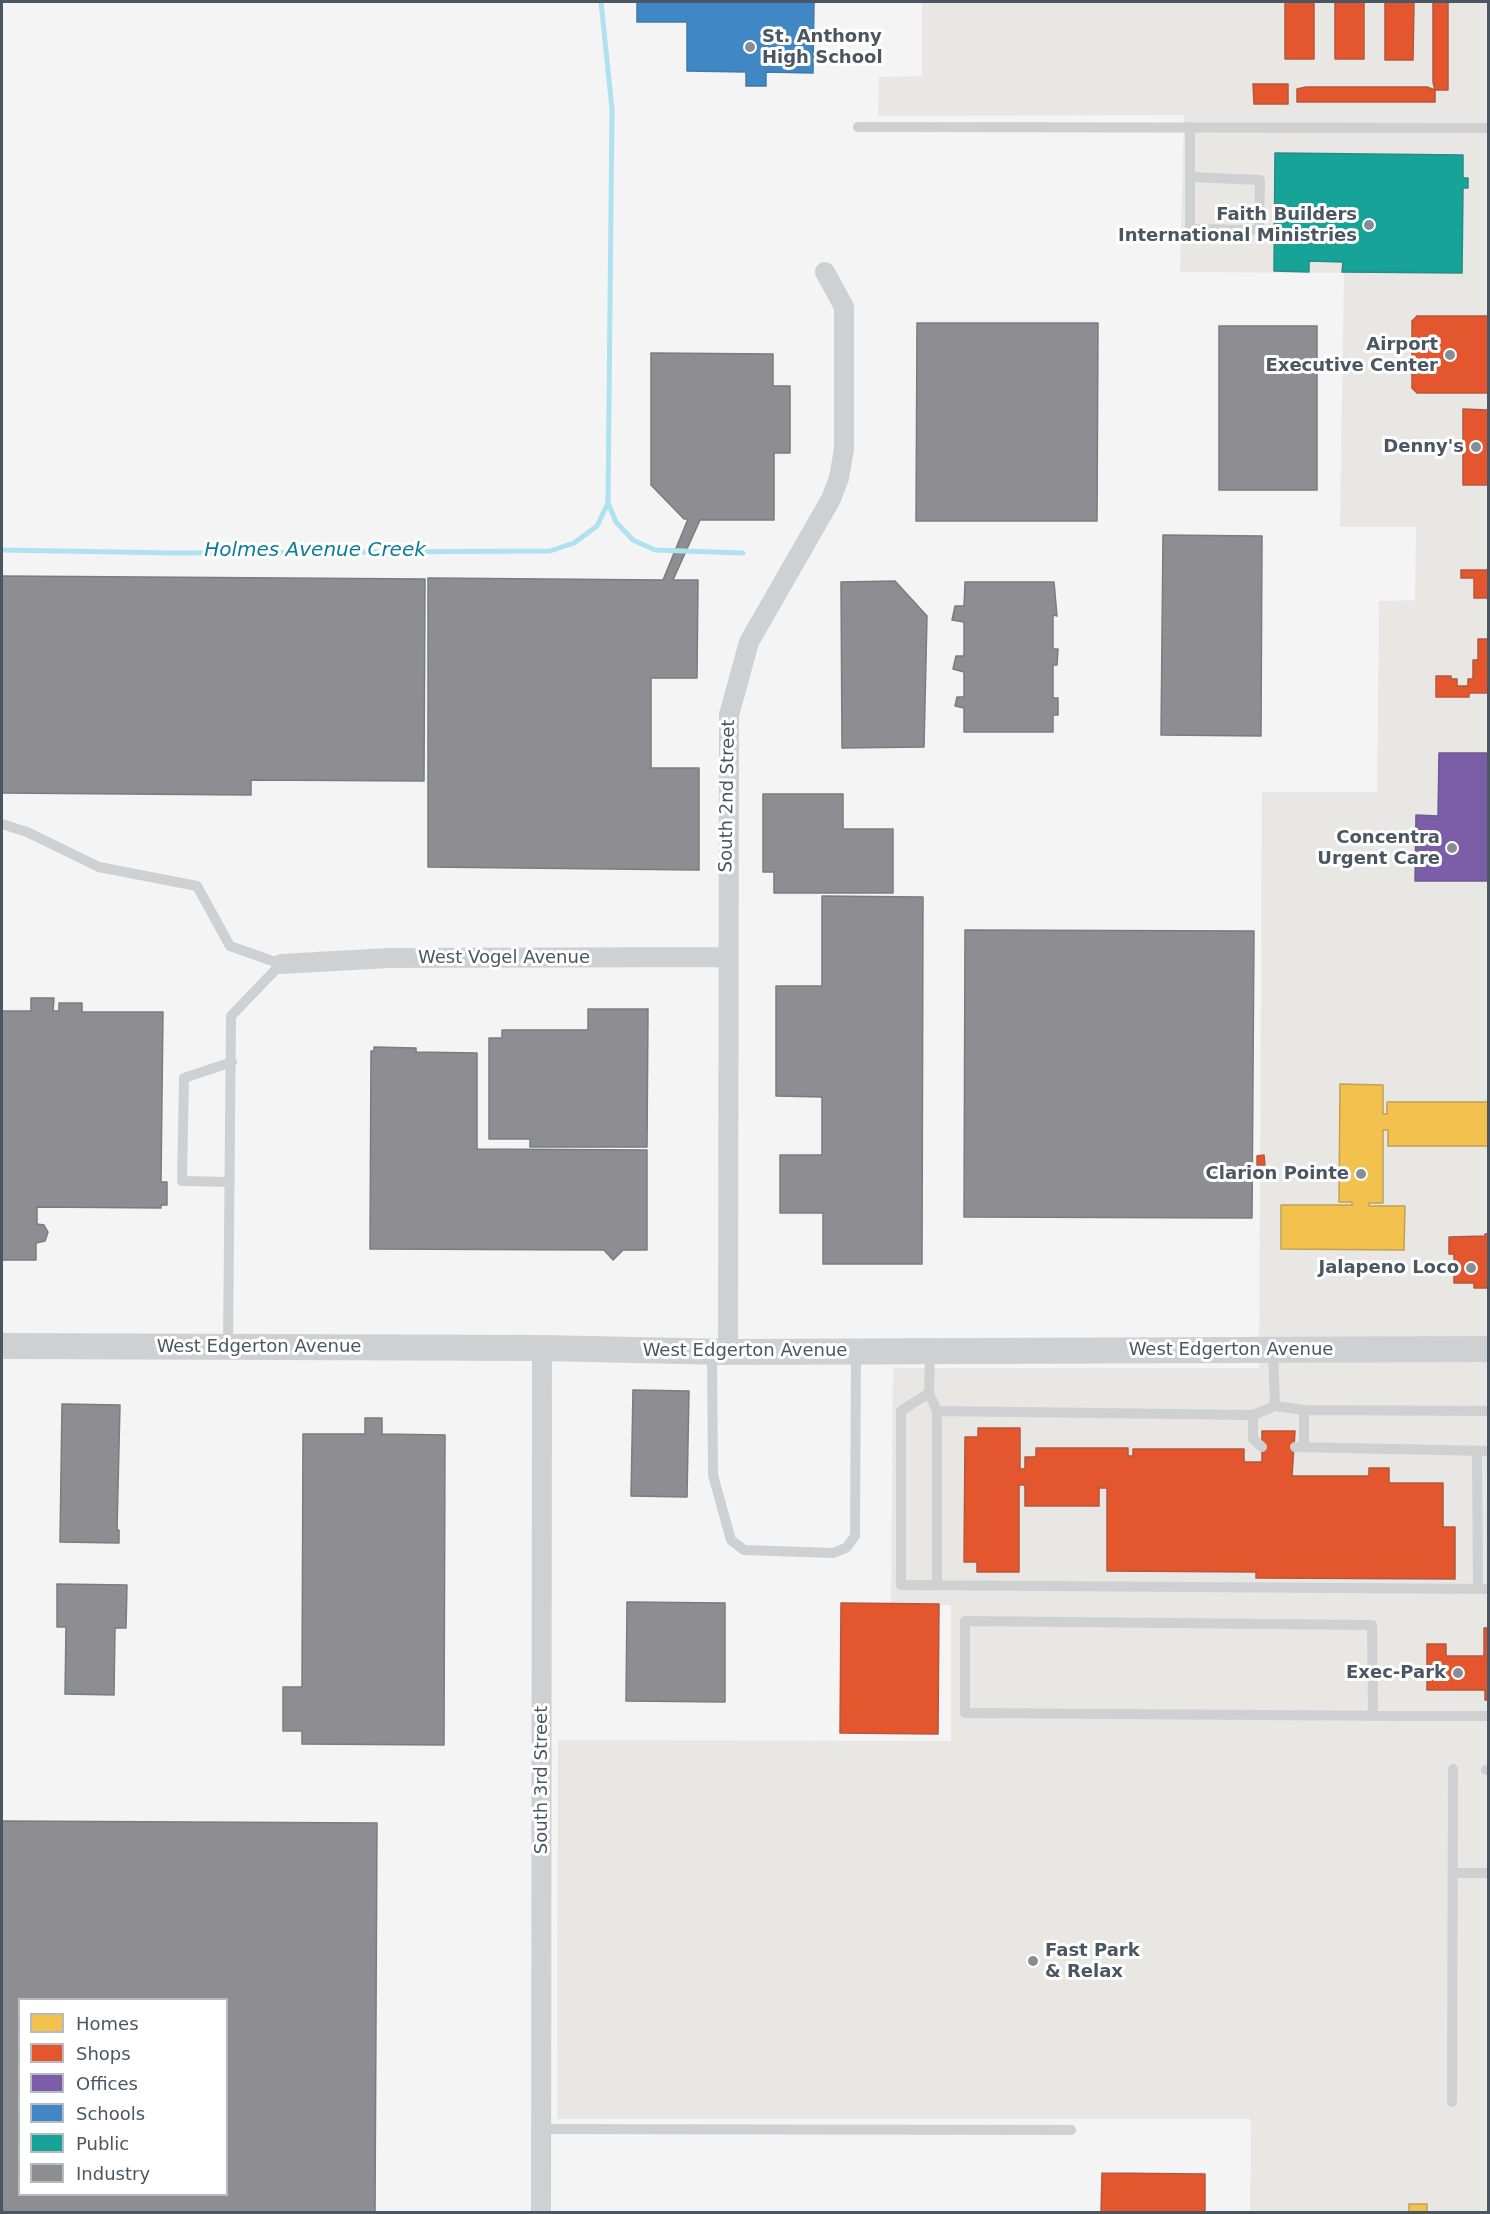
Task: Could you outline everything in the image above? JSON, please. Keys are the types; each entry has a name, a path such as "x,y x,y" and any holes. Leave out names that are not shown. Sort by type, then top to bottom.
{"street":[{"name":"South 2nd Street","path":"720,1352 729,715 749,642 831,499 839,478 844,449 844,307 825,272"},
{"name":"West Vogel Avenue","path":"281,964 389,958 726,957"},
{"name":"West Edgerton Avenue","path":"2,1346 542,1348 720,1352 1488,1349"},
{"name":"South 3rd Street","path":"542,1348 542,2212"}],"lane":[{"path":"858,127 1488,128"},
{"path":"1190,127 1190,177 1190,229 1259,230 1260,180 1190,177"},
{"path":"2,824 27,832 99,867 197,886 230,946 281,964 231,1017 228,1347"},
{"path":"230,1182 182,1181 184,1078 232,1062"},
{"path":"1273,1350 1275,1406"},
{"path":"720,1352 713,1475 731,1540 744,1550 833,1553 846,1548 855,1536 856,1351"},
{"path":"930,1351 929,1393 938,1411 937,1585"},
{"path":"929,1393 901,1411 901,1585 1483,1589 1483,1451 1299,1447 1304,1410"},
{"path":"938,1411 1253,1415 1275,1406 1304,1410 1488,1411"},
{"path":"1253,1415 1253,1439 1262,1447"},
{"path":"1373,1716 1372,1625 965,1621 965,1713 1373,1716 1488,1716"},
{"path":"1452,2102 1453,1769"},
{"path":"1453,1873 1488,1873"},
{"path":"542,2129 1071,2130"}],"shaded area":[{"path":"922,2 1488,2 1488,2212 1250,2212 1251,2119 557,2119 558,1740 951,1741 951,1605 891,1604 893,1368 1259,1368 1262,792 1377,792 1379,601 1415,600 1416,527 1340,527 1344,273 1180,272 1184,115 878,116 879,77 922,76"}],"building: Homes":[{"name":"Clarion Pointe","path":"1340,1084 1383,1085 1383,1114 1387,1114 1387,1102 1488,1102 1488,1146 1388,1146 1388,1130 1383,1130 1383,1203 1369,1203 1369,1206 1405,1206 1404,1250 1281,1249 1281,1205 1352,1205 1352,1202 1339,1202"},
{"path":"1409,2204 1427,2204 1427,2212 1409,2212"}],"building: Shops":[{"path":"1285,2 1314,2 1314,59 1285,59"},
{"path":"1335,2 1364,2 1364,59 1335,59"},
{"path":"1385,2 1414,2 1413,60 1385,60"},
{"path":"1433,2 1448,2 1448,90 1435,90 1433,82"},
{"path":"1253,84 1288,84 1288,104 1254,104"},
{"path":"1306,87 1427,87 1435,90 1435,102 1297,102 1297,89"},
{"name":"Airport Executive Center","path":"1417,316 1488,316 1488,393 1417,393 1412,388 1412,321"},
{"name":"Denny's","path":"1463,409 1488,410 1488,485 1463,485"},
{"path":"1461,570 1488,570 1488,598 1474,598 1474,578 1461,578"},
{"path":"1478,639 1488,639 1488,693 1469,693 1469,697 1436,697 1436,676 1451,676 1451,679 1457,679 1457,686 1468,686 1468,679 1473,679 1473,660 1478,660"},
{"path":"1264,1155 1265,1165 1257,1165 1257,1156"},
{"name":"Jalapeno Loco","path":"1488,1234 1488,1288 1474,1288 1474,1283 1454,1283 1454,1254 1449,1254 1449,1237 1485,1236"},
{"path":"978,1428 1020,1428 1020,1469 1025,1469 1025,1457 1036,1457 1036,1448 1128,1448 1128,1456 1133,1456 1133,1449 1244,1449 1244,1462 1262,1462 1262,1431 1295,1431 1292,1476 1369,1476 1369,1468 1389,1468 1389,1483 1443,1483 1443,1527 1455,1527 1455,1579 1256,1578 1256,1572 1107,1571 1107,1488 1099,1488 1099,1506 1025,1506 1025,1485 1019,1485 1019,1572 977,1572 977,1562 964,1562 965,1437 978,1437"},
{"path":"841,1603 939,1604 938,1734 840,1733"},
{"name":"Exec-Park","path":"1484,1628 1488,1628 1488,1700 1485,1700 1485,1690 1427,1690 1427,1644 1446,1644 1446,1656 1484,1656"},
{"path":"1102,2173 1205,2174 1205,2212 1101,2212"}],"building: Offices":[{"name":"Concentra Urgent Care","path":"1439,753 1488,753 1488,881 1415,881 1416,815 1438,816"}],"building: Schools":[{"name":"St. Anthony High School","path":"637,2 814,2 813,73 766,72 766,86 746,86 746,72 687,71 687,22 637,22"}],"building: Public":[{"name":"Faith Builders International Ministries","path":"1275,153 1463,155 1463,178 1468,178 1468,188 1463,188 1462,273 1342,272 1343,262 1309,261 1309,272 1274,271"}],"building: Industry":[{"path":"917,323 1098,323 1097,521 916,521"},
{"path":"1219,326 1317,326 1317,490 1219,490"},
{"path":"651,353 773,354 773,386 790,386 790,453 774,453 774,520 700,520 673,580 698,580 697,678 651,678 651,768 699,768 699,870 428,867 428,578 663,580 688,519 684,519 651,485"},
{"path":"1163,535 1262,536 1261,736 1161,735"},
{"path":"2,576 425,579 424,781 251,780 251,795 2,793"},
{"path":"895,581 927,616 924,747 842,748 841,582"},
{"path":"965,582 1054,582 1057,616 1053,615 1053,649 1058,649 1057,665 1053,665 1053,698 1058,698 1058,715 1053,715 1053,732 964,732 964,708 955,706 957,697 964,697 964,672 953,669 956,656 964,656 964,622 952,620 955,606 964,606"},
{"path":"763,794 843,794 843,829 893,829 893,893 774,893 774,872 763,872"},
{"path":"822,896 923,897 922,1264 823,1264 823,1213 780,1213 780,1155 822,1155 822,1097 776,1096 776,986 822,986"},
{"path":"965,930 1254,931 1252,1218 964,1217"},
{"path":"31,998 54,998 53,1011 59,1011 59,1003 82,1003 82,1012 163,1012 161,1182 167,1182 167,1205 161,1205 161,1208 37,1207 37,1224 44,1225 48,1232 45,1241 36,1243 36,1260 2,1260 2,1011 31,1011"},
{"path":"588,1009 648,1009 647,1147 530,1147 530,1139 489,1139 489,1038 502,1038 502,1030 588,1030"},
{"path":"374,1047 416,1048 416,1052 477,1053 477,1149 647,1150 647,1250 623,1250 613,1260 604,1250 370,1249 371,1051 374,1051"},
{"path":"633,1390 689,1391 687,1497 631,1496"},
{"path":"62,1404 120,1405 117,1530 119,1530 119,1543 60,1542"},
{"path":"365,1418 382,1418 382,1434 445,1435 444,1745 302,1744 302,1731 283,1731 283,1687 302,1687 303,1434 365,1434"},
{"path":"57,1584 127,1585 126,1628 115,1628 114,1695 65,1694 66,1627 57,1627"},
{"path":"627,1602 725,1603 725,1702 626,1701"},
{"path":"2,1821 377,1823 375,2212 2,2212"}],"waterway":[{"name":"Holmes Avenue Creek","path":"2,550 176,553 550,551 574,543 597,526 608,503 612,109 601,2"},
{"name":"Holmes Avenue Creek","path":"608,503 616,522 633,540 655,550 743,553"}],"place":[{"name":"St. Anthony High School","path":"750,47"},
{"name":"Faith Builders International Ministries","path":"1369,225"},
{"name":"Airport Executive Center","path":"1450,355"},
{"name":"Denny's","path":"1476,447"},
{"name":"Concentra Urgent Care","path":"1452,848"},
{"name":"Clarion Pointe","path":"1361,1174"},
{"name":"Jalapeno Loco","path":"1471,1268"},
{"name":"Exec-Park","path":"1458,1673"},
{"name":"Fast Park & Relax","path":"1033,1961"}]}
